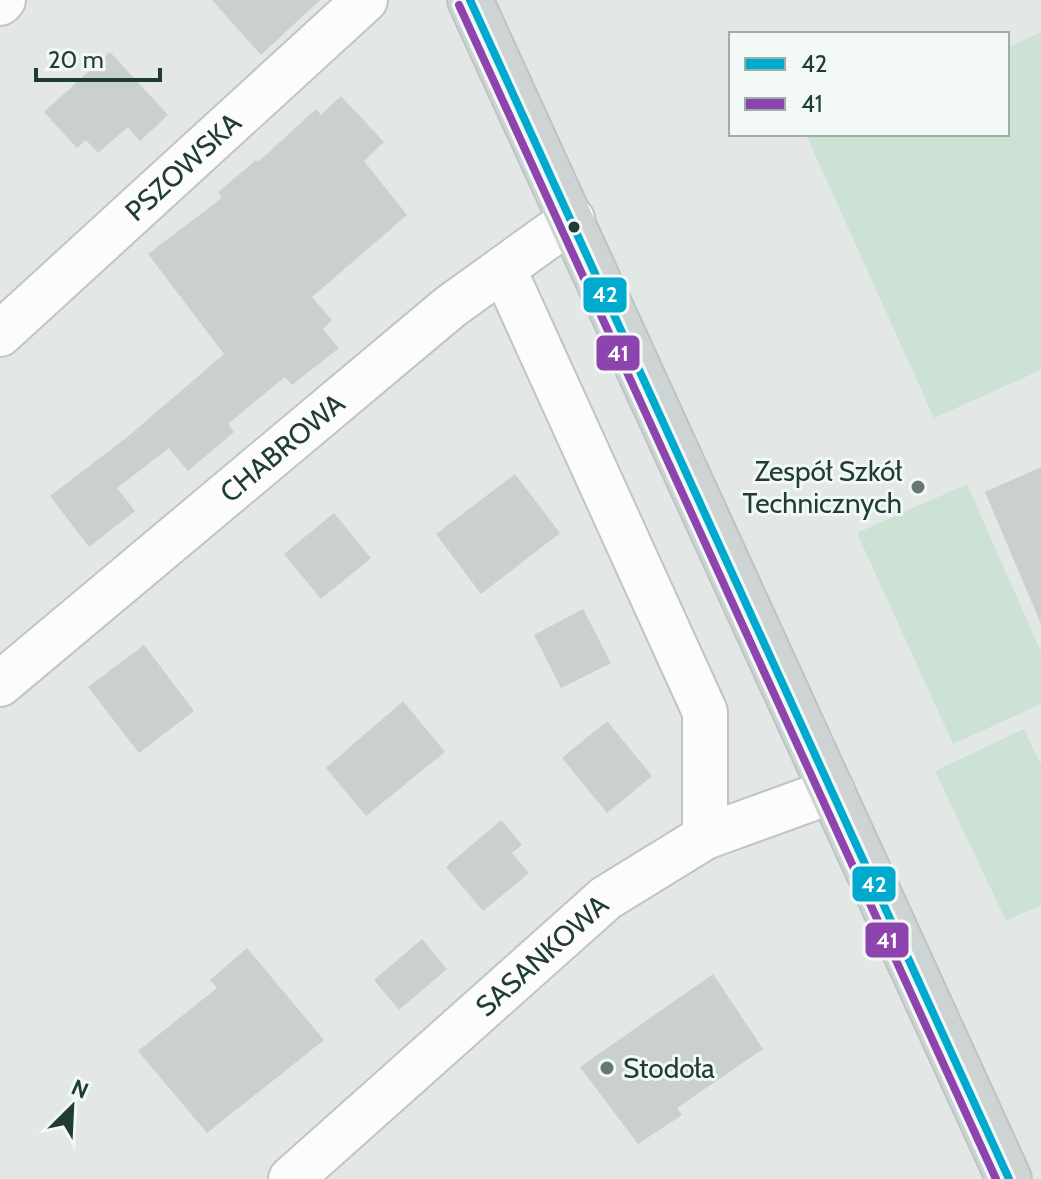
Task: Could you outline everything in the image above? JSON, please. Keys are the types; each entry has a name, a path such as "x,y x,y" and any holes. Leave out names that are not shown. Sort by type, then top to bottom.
{"main road":[{"path":"470,0 1009,1179"}],"street":[{"name":"PSZOWSKA","path":"0,334 365,0"},
{"name":"CHABROWA","path":"0,684 450,307 572,219"},
{"path":"504,270 705,712 705,837"},
{"name":"SASANKOWA","path":"291,1179 606,898 705,837 832,791"}],"green space":[{"path":"1041,32 1041,370 934,418 807,137 1009,136 1009,47"},
{"path":"967,484 1041,652 1041,704 953,744 857,533"},
{"path":"1024,729 1041,765 1041,905 1006,921 935,771"}],"building":[{"path":"212,0 320,0 261,55"},
{"path":"110,52 168,115 140,141 128,127 98,153 86,140 77,148 44,112"},
{"path":"341,96 384,142 364,161 407,215 312,297 332,320 323,329 339,348 292,385 285,377 228,424 234,432 188,471 169,448 117,488 135,511 89,547 50,496 126,438 224,354 148,254 222,198 218,192 256,160 258,162 316,109 321,115"},
{"path":"1041,467 1041,624 985,492"},
{"path":"515,474 560,533 481,594 436,534"},
{"path":"334,513 371,558 321,599 284,554"},
{"path":"583,609 611,663 561,688 534,635"},
{"path":"144,645 194,711 139,753 88,687"},
{"path":"403,701 445,752 366,816 326,768"},
{"path":"607,721 652,776 607,813 562,758"},
{"path":"501,820 522,845 512,853 529,873 483,911 446,867"},
{"path":"422,939 447,969 399,1010 374,980"},
{"path":"247,948 324,1040 207,1133 138,1051 217,988 210,980"},
{"path":"713,974 763,1049 677,1108 682,1115 638,1144 580,1067"}],"transit line":[{"name":"42","path":"470,0 1009,1179"},
{"name":"41","path":"459,5 996,1179"}],"place":[{"name":"Zespół Szkół Technicznych","path":"918,487"},
{"name":"Stodoła","path":"607,1068"}]}
